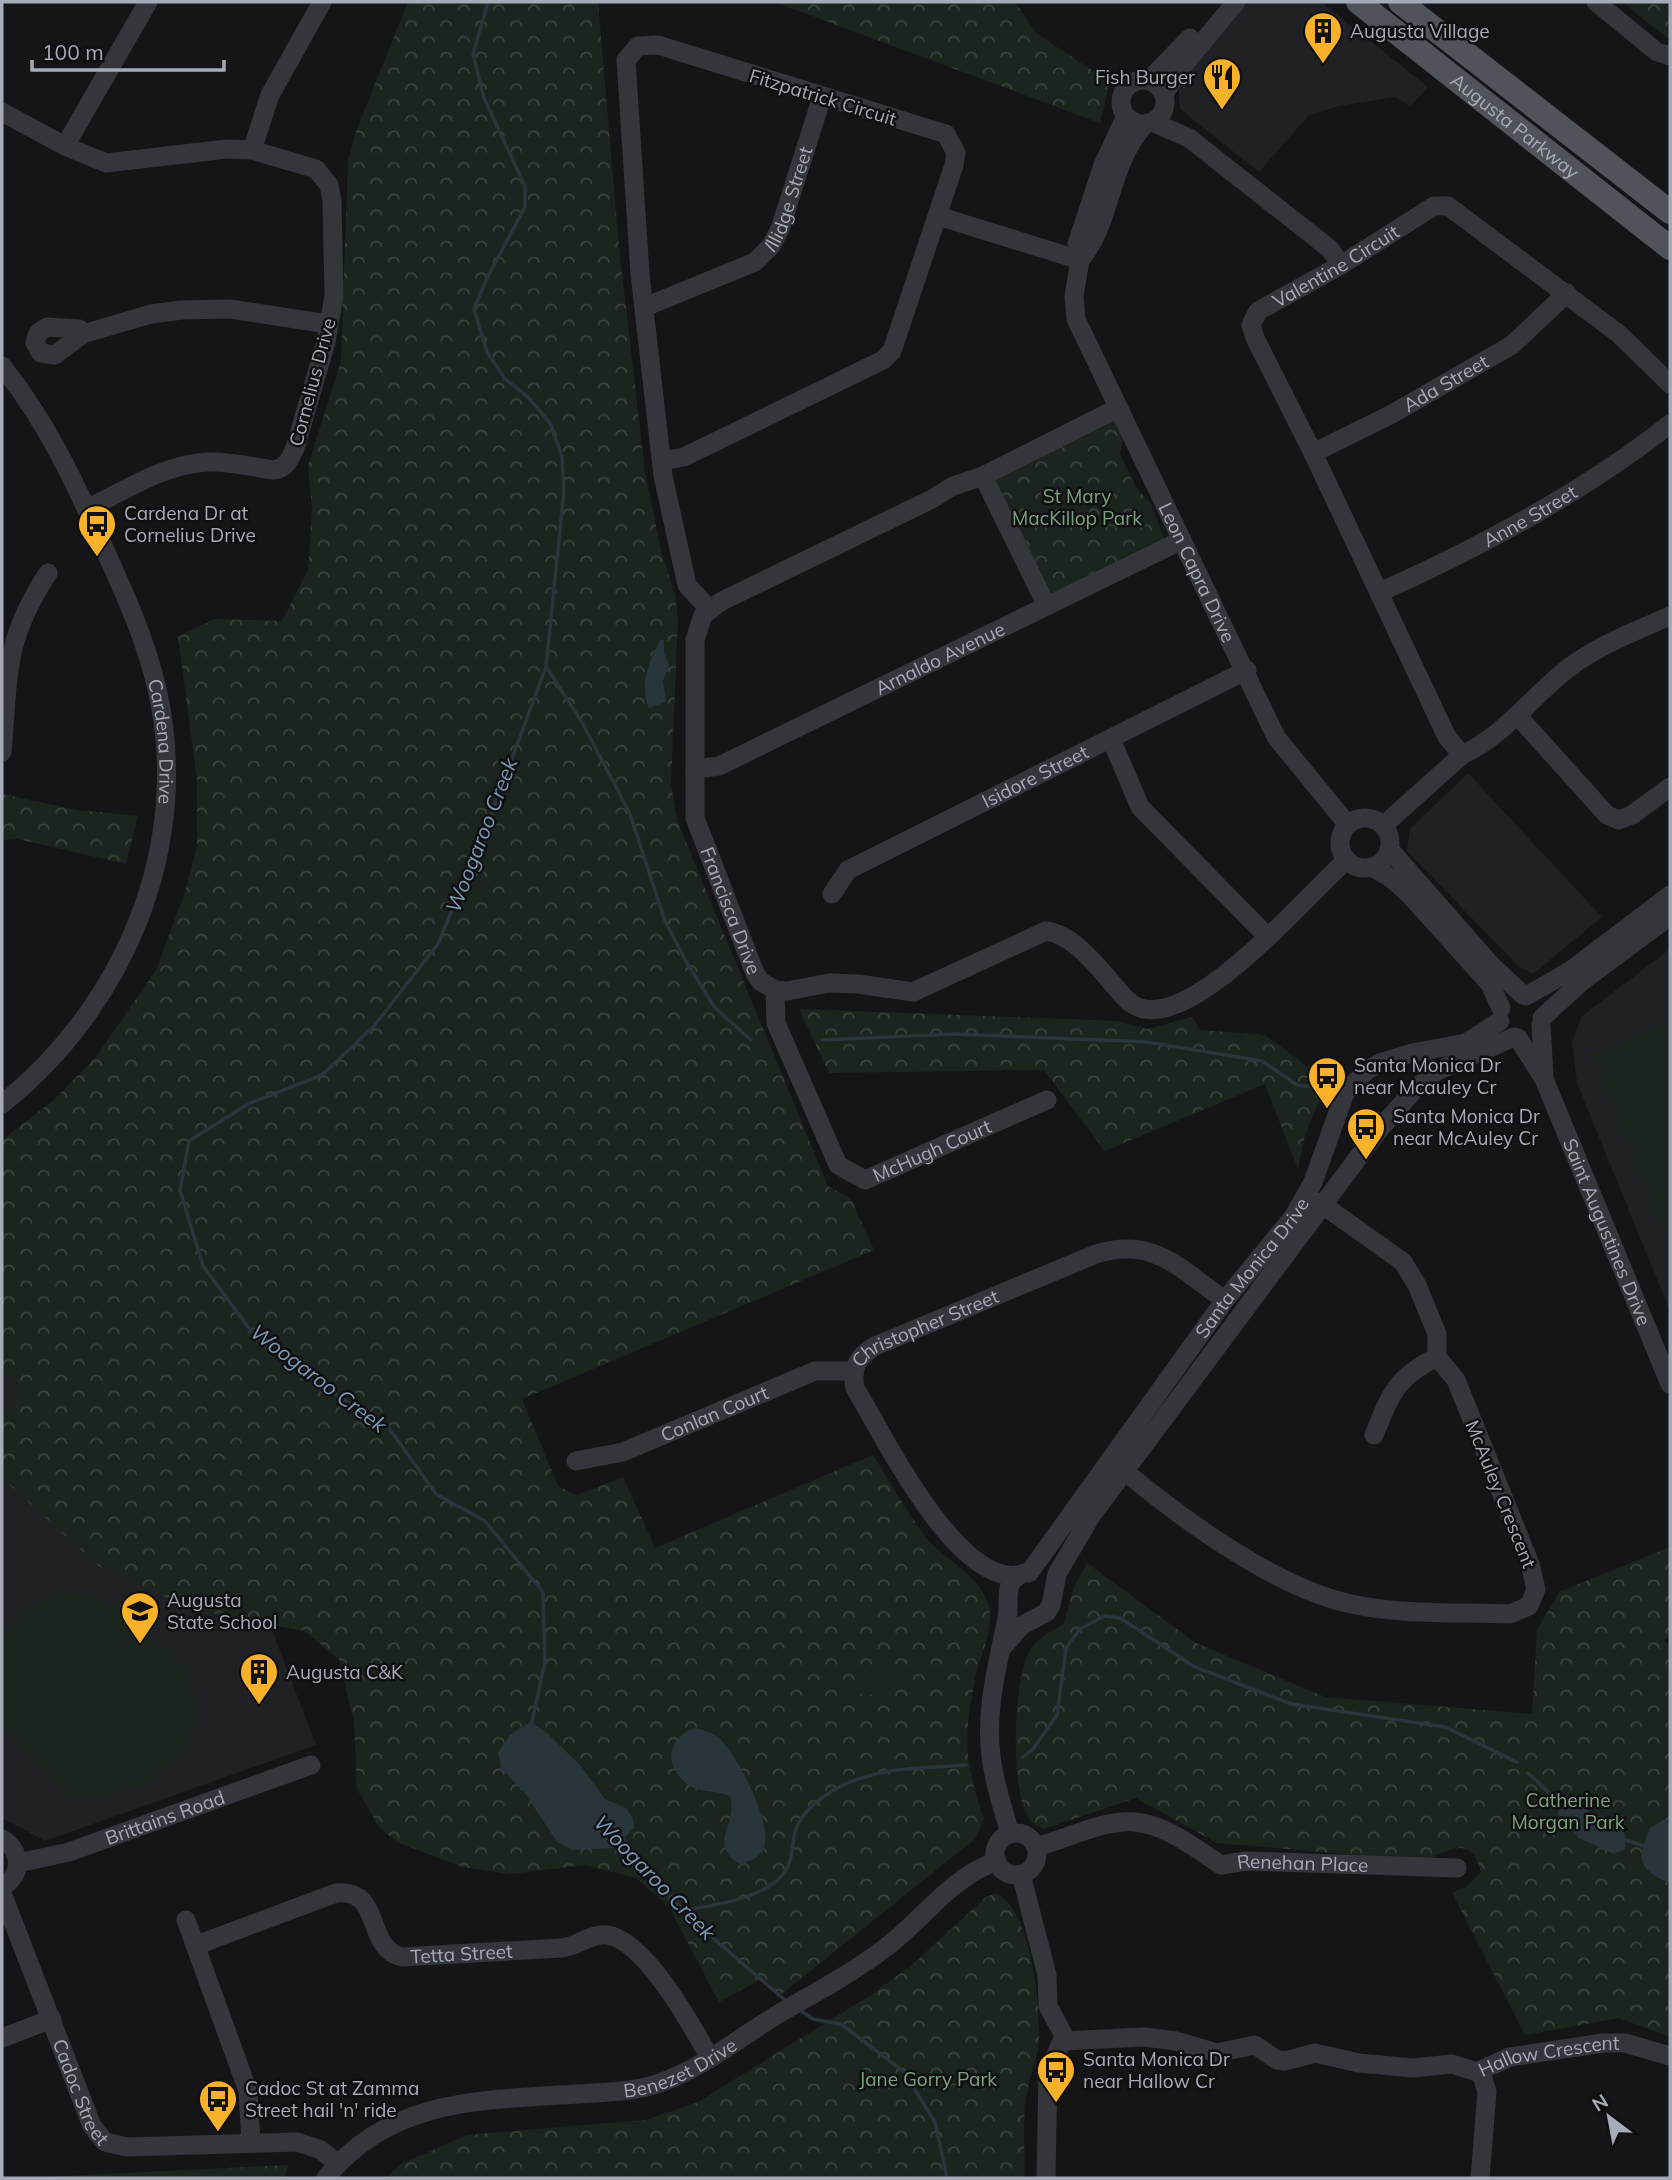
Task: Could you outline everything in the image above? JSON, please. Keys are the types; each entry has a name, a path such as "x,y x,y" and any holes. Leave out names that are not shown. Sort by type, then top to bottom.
{"main road":[{"name":"Augusta Parkway","path":"1358,2 1670,248"},
{"name":"Augusta Parkway","path":"1400,2 1670,212"}],"street":[{"path":"65,146 148,2"},
{"path":"252,150 270,95 322,2"},
{"path":"1219,2 1178,52 1149,80 1134,82 1124,91 1121,104 1126,116 1189,138 1330,250 1341,265"},
{"path":"1149,123 1165,100 1177,73 1236,2"},
{"path":"1595,2 1657,52 1670,56"},
{"name":"Fitzpatrick Circuit","path":"662,461 684,457 883,360 898,340 956,153 946,134 658,45 647,44 632,51 626,60 625,77 645,307 662,461 687,586 709,609"},
{"path":"1149,80 1187,130 1189,138"},
{"name":"Illidge Street","path":"645,307 755,262 771,246 780,229 822,97"},
{"name":"Cornelius Drive","path":"2,112 65,146 106,163 227,149 252,150 316,169 328,185 334,296 295,448 287,463 280,469 211,461 186,464 160,472 87,509"},
{"name":"Leon Capra Drive","path":"1126,116 1103,164 1077,244 1080,260 1073,296 1076,319 1247,670 1276,737 1348,825"},
{"name":"Leon Capra Drive","path":"1080,260 1093,246 1123,153 1149,123"},
{"name":"Valentine Circuit","path":"1462,755 1447,737 1251,324 1258,312 1341,265 1434,206 1448,205 1619,334 1670,384"},
{"path":"938,216 1080,260"},
{"name":"Ada Street","path":"1313,453 1392,414 1512,345 1567,293"},
{"path":"83,334 151,314 204,309 230,309 328,324"},
{"name":"Cardena Drive","path":"2,1104 26,1085 72,1037 111,981 128,947 146,899 163,825 166,760 158,692 141,632 87,509 50,435 6,379"},
{"path":"709,609 932,499 953,486 984,476 1118,408"},
{"name":"Anne Street","path":"1380,592 1430,570 1573,490 1639,449 1670,424"},
{"path":"984,476 1046,604"},
{"name":"Arnaldo Avenue","path":"695,769 719,766 994,630 1012,625 1046,604 1182,540"},
{"path":"2,752 5,683 13,641 27,606 48,573"},
{"name":"Francisca Drive","path":"709,609 699,621 695,640 695,818 751,965 760,981 775,990 787,991 829,983 858,984 901,992 921,991 1046,931 1066,937 1130,1003 1148,1011 1166,1010 1212,987 1347,860"},
{"path":"1384,825 1462,755 1486,743 1562,673 1592,653 1670,616"},
{"name":"Isidore Street","path":"832,894 848,870 1247,670"},
{"path":"1517,715 1607,815 1619,820 1632,815 1670,787"},
{"path":"1111,739 1140,807 1267,936"},
{"path":"1366,818 1384,825 1390,837 1390,850 1383,861 1372,867 1358,867 1347,860 1341,849 1341,836 1348,825 1366,818"},
{"path":"1390,850 1493,966 1524,995 1538,1004 1541,1021"},
{"path":"1372,867 1407,892 1490,984 1506,1032 1516,1038 1531,1035 1541,1021 1580,983 1670,916"},
{"path":"1500,1014 1510,998 1524,995 1570,971 1670,895"},
{"name":"McHugh Court","path":"775,990 776,1023 838,1165 865,1180 1047,1100"},
{"name":"Santa Monica Drive","path":"1010,1834 990,1755 990,1709 1010,1584 1024,1574 1117,1466 1315,1201 1338,1105 1354,1083 1387,1060 1459,1045 1482,1035 1500,1014"},
{"name":"Saint Augustines Drive","path":"1541,1021 1544,1079"},
{"name":"Santa Monica Drive","path":"1000,1649 1014,1633 1047,1612 1065,1557 1117,1466 1226,1300 1415,1089 1437,1071 1516,1038"},
{"name":"Saint Augustines Drive","path":"1516,1038 1544,1079 1670,1384"},
{"name":"McAuley Crescent","path":"1117,1466 1234,1552 1267,1572 1347,1603 1370,1608 1510,1614 1529,1606 1536,1589 1530,1564 1455,1380 1437,1357 1437,1334 1417,1285 1403,1262 1315,1201"},
{"name":"Christopher Street","path":"1008,1601 987,1570 942,1530 855,1388 853,1371 861,1356 875,1346 1110,1250 1125,1247 1158,1253 1226,1300"},
{"path":"1374,1435 1392,1392 1412,1369 1437,1357"},
{"name":"Conlan Court","path":"576,1461 623,1452 815,1371 853,1371"},
{"path":"987,1570 1006,1577 1024,1574 1044,1577 1052,1590"},
{"path":"1008,1601 1019,1617 1033,1619"},
{"name":"Brittains Road","path":"18,1863 69,1852 311,1765"},
{"name":"Renehan Place","path":"1036,1847 1111,1825 1136,1822 1194,1846 1222,1865 1246,1861 1457,1868"},
{"path":"1010,1834 1023,1834 1036,1847 1033,1867 1021,1874 1009,1874 997,1861 996,1847 1010,1834"},
{"path":"2,1839 14,1849 18,1863 15,1876 2,1890"},
{"name":"Benezet Drive","path":"332,2171 394,2124 429,2109 466,2101 639,2088 680,2075 858,1966 886,1947 958,1881 974,1869 997,1861"},
{"path":"1021,1874 1046,1975 1048,2006 1063,2029 1063,2041 1048,2074 1045,2178"},
{"name":"Cadoc Street","path":"2,1890 92,2126 105,2142 127,2147 251,2142 304,2143 321,2150 332,2171"},
{"name":"Tetta Street","path":"197,1945 346,1892 356,1894 366,1906 384,1946 392,1954 401,1957 573,1947 595,1936 609,1935 654,1968 710,2058"},
{"path":"187,1920 248,2091 251,2142"},
{"path":"2,2038 52,2019"},
{"name":"Hallow Crescent","path":"1063,2041 1144,2037 1176,2041 1217,2053 1255,2045 1277,2060 1285,2061 1315,2053 1367,2064 1413,2068 1452,2064 1481,2071 1510,2057 1602,2043 1625,2043 1670,2056"},
{"path":"1480,2178 1487,2092 1481,2071"}],"shaded area":[{"path":"1248,2 1321,2 1428,87 1410,107 1396,97 1338,106 1308,116 1259,172 1180,109 1178,86"},
{"path":"660,640 664,640 664,653 669,665 663,681 666,702 649,708 645,682"},
{"path":"1468,773 1602,917 1533,974 1518,966 1407,851 1410,829"},
{"path":"1670,949 1670,1311 1577,1083 1572,1042 1582,1016"},
{"name":"Augusta State School","path":"2,1375 29,1378 240,1546 316,1745 45,1841 2,1818"},
{"path":"530,1722 546,1732 580,1765 605,1799 626,1808 633,1819 634,1828 614,1848 573,1850 557,1842 525,1793 501,1768 498,1752 510,1735"},
{"path":"694,1728 710,1733 727,1746 752,1791 764,1825 765,1839 761,1853 750,1861 740,1864 725,1849 724,1841 732,1806 730,1796 692,1787 679,1777 674,1769 671,1753 674,1746 678,1739"},
{"path":"1566,1798 1572,1798 1599,1819 1618,1825 1625,1835 1625,1849 1614,1854 1579,1838 1557,1813"},
{"path":"1665,1819 1670,1820 1670,1884 1646,1868 1642,1856 1650,1828"}],"green space":[{"path":"408,2 598,2 619,247 645,472 661,551 675,594 678,620 671,784 677,820 828,1186 851,1199 874,1250 522,1399 558,1486 577,1495 623,1477 655,1548 873,1455 925,1536 969,1576 989,1606 990,1625 974,1684 967,1738 973,1782 984,1819 976,1838 779,1996 760,1980 719,2002 668,1905 636,1878 585,1865 510,1874 462,1867 397,1842 379,1827 357,1789 354,1723 339,1659 304,1631 191,1609 100,1567 2,1478 2,1420 19,1403 14,1379 2,1375 2,1140 54,1100 96,1057 156,970 184,895 197,846 197,779 178,637 214,619 282,621 308,570 312,509 308,466 341,361 348,160 357,129"},
{"path":"775,2 1015,2 1037,34 1110,82 1100,123"},
{"path":"1622,2 1670,2 1670,40"},
{"name":"St Mary MacKillop Park","path":"1115,418 1124,434 1120,454 1135,486 1151,504 1164,538 1052,593 993,477"},
{"path":"2,794 77,810 138,816 126,864 18,839 2,840"},
{"path":"799,1009 1117,1021 1148,1029 1192,1017 1200,1030 1265,1035 1307,1066 1341,1068 1317,1106 1305,1135 1298,1169 1265,1084 1105,1151 1044,1070 829,1073"},
{"path":"1670,1022 1670,1228 1664,1230 1592,1054"},
{"name":"Catherine Morgan Park","path":"1670,1547 1670,1634 1664,1641 1670,1646 1670,2037 1619,2018 1525,2035 1452,1893 1467,1886 1481,1872 1477,1860 1466,1849 1451,1849 1425,1861 1217,1843 1136,1798 1044,1829 1031,1821 1023,1806 1016,1762 1016,1736 1024,1665 1030,1650 1037,1642 1064,1623 1074,1587 1087,1563 1196,1643 1325,1697 1532,1714 1537,1630 1559,1592"},
{"path":"52,1592 80,1594 116,1605 183,1669 195,1693 196,1724 180,1758 145,1784 95,1798 67,1795 2,1729 2,1640 23,1613"},
{"path":"886,1666 894,1686 863,1698 856,1678"},
{"name":"Jane Gorry Park","path":"996,1893 1008,1903 1018,1918 1031,1959 1038,2003 1039,2045 1025,2102 1025,2178 386,2178 401,2164 467,2135 646,2120 698,2102 874,1993 913,1964 986,1897"},
{"path":"288,2165 284,2178 26,2178"}],"waterway":[{"name":"Woogaroo Creek","path":"488,2 473,54 484,98 525,186 525,207 487,278 474,309 487,352 505,379 528,397 550,423 562,456 564,491 546,667 488,823 438,944 374,1026 322,1075 248,1104 189,1141 180,1190 203,1266 254,1335 316,1382 389,1428 436,1494 485,1521 543,1592 545,1662 531,1726"},
{"path":"547,668 583,724 630,814 665,921 687,963 715,1008 751,1040"},
{"path":"822,1040 955,1034 1147,1042 1262,1061 1297,1085 1315,1087"},
{"path":"1023,1757 1033,1749 1057,1715 1066,1648 1080,1629 1104,1616 1120,1618 1195,1667 1291,1704 1445,1727 1517,1762"},
{"path":"683,1910 741,1898 770,1886 781,1877 788,1866 794,1835 803,1816 819,1800 837,1788 857,1779 900,1770 966,1765"},
{"path":"1528,1773 1563,1806"},
{"name":"Woogaroo Creek","path":"623,1839 659,1885 697,1924 786,2001"},
{"path":"1622,1839 1648,1847"},
{"name":"Woogaroo Creek","path":"798,2009 813,2019 841,2024 903,2071 935,2122 947,2178"}],"place":[{"name":"Augusta Village","path":"1323,65"},
{"name":"Fish Burger","path":"1222,111"},
{"name":"Cardena Dr at Cornelius Drive","path":"97,558"},
{"name":"Santa Monica Dr near Mcauley Cr","path":"1327,1110"},
{"name":"Santa Monica Dr near McAuley Cr","path":"1366,1161"},
{"name":"Augusta State School","path":"140,1645"},
{"name":"Augusta C&K","path":"259,1706"},
{"name":"Santa Monica Dr near Hallow Cr","path":"1056,2104"},
{"name":"Cadoc St at Zamma Street hail 'n' ride","path":"218,2133"}]}
